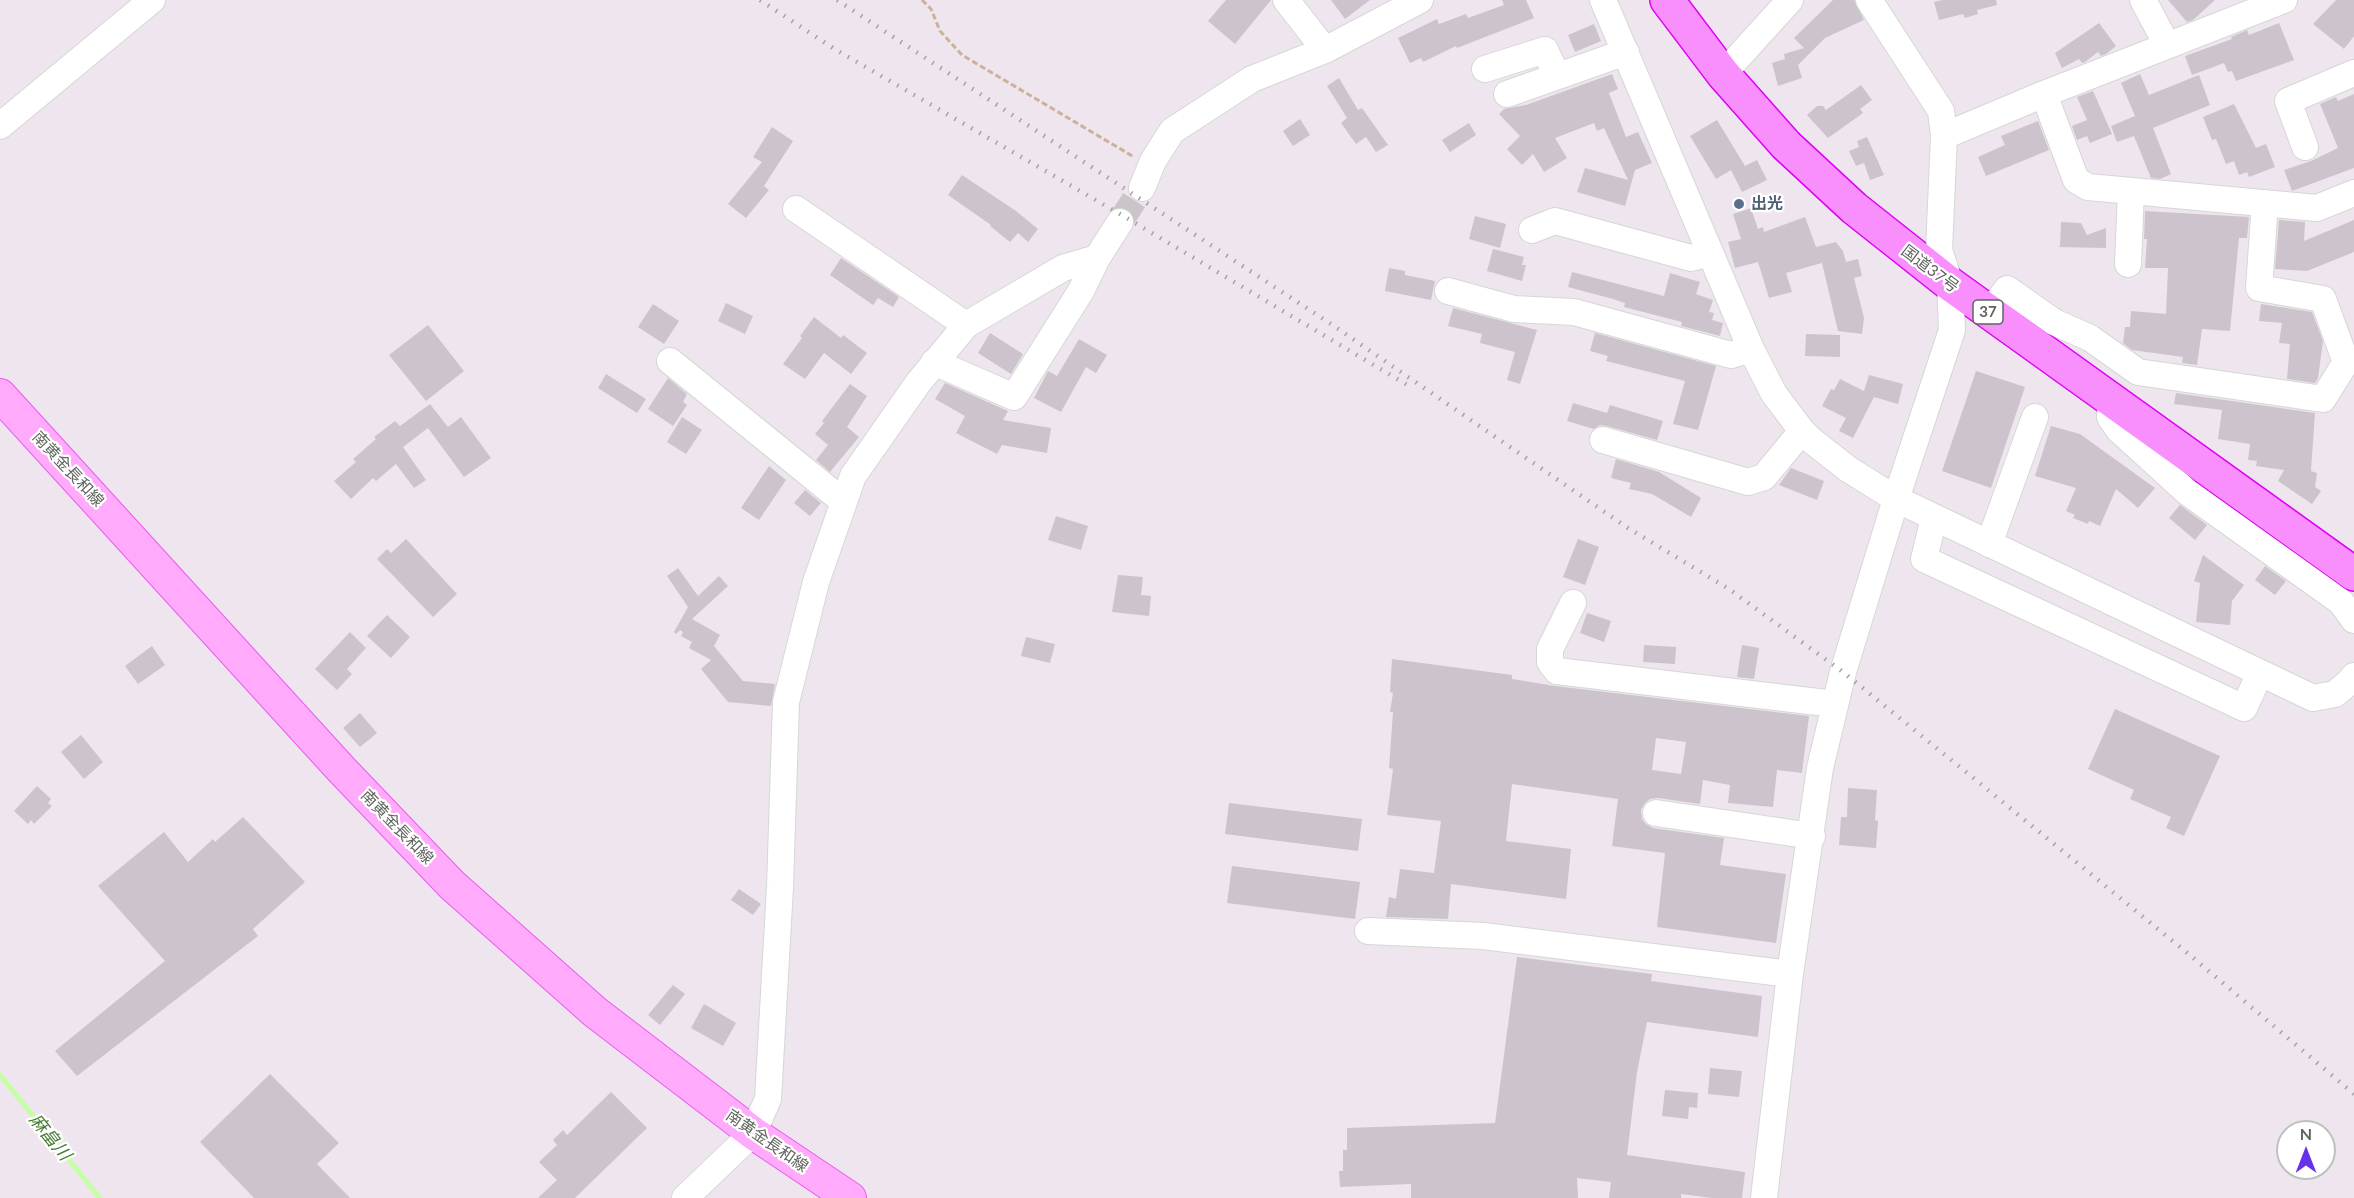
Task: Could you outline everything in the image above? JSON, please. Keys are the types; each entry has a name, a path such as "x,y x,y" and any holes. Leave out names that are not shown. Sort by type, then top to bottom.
{"highway":[{"name":"国道37号","path":"1667,0 1723,74 1786,145 1854,208 1950,284 2354,574"}],"main road":[{"name":"南黄金長和線","path":"0,395 201,612 341,769 452,885 595,1012 753,1133 850,1198"}],"street":[{"path":"0,126 152,0"},
{"path":"1286,0 1324,50"},
{"path":"1142,188 1154,161 1172,131 1252,79 1324,50 1420,0"},
{"path":"1603,0 1751,349 1774,394 1802,431 1848,469 1896,499 2313,698 2335,694 2354,676"},
{"path":"1723,74 1790,0"},
{"path":"2143,0 2167,45"},
{"path":"1944,136 2044,94 2284,0"},
{"path":"1764,1198 1790,974 1821,768 1835,704 1896,499 1952,330 1950,284 1939,250 1944,136 1941,111 1872,1"},
{"path":"1485,69 1545,50 1557,76"},
{"path":"1507,94 1626,52"},
{"path":"2305,147 2288,100 2354,73"},
{"path":"2044,94 2076,180 2088,187 2317,208 2354,193"},
{"path":"2128,264 2131,191"},
{"path":"1990,312 2007,289 2054,322 2090,338 2138,372 2323,399 2346,362 2323,299 2259,288 2265,203"},
{"path":"796,209 966,325"},
{"path":"1532,230 1555,221 1691,258 1710,253"},
{"path":"934,362 1014,397 1082,291 1097,258 1120,222"},
{"path":"685,1198 753,1133 768,1099 780,887 786,702 816,582 854,476 934,362 966,325 1063,268 1097,258"},
{"path":"1448,291 1514,309 1574,312 1731,355 1751,349"},
{"path":"670,361 844,502"},
{"path":"2110,399 2110,417 2119,430 2187,492 2341,602 2354,620"},
{"path":"1989,544 2035,417"},
{"path":"1603,440 1748,482 1764,477 1802,431"},
{"path":"1934,518 1924,559 2244,708 2260,673"},
{"path":"2092,637 2107,600"},
{"path":"1573,603 1550,649 1550,662 1557,671 1835,704"},
{"path":"1656,813 1812,836"},
{"path":"1368,931 1483,936 1790,974"}],"path":[{"path":"922,0 931,9 940,31 962,55 1132,156 1154,161"}],"building":[{"path":"1226,0 1271,0 1235,44 1208,21"},
{"path":"1331,0 1370,0 1345,19"},
{"path":"1502,0 1526,0 1534,18 1457,48 1456,46 1423,62 1421,58 1410,63 1398,38 1437,19 1439,24 1466,14 1468,18 1504,5"},
{"path":"1833,0 1854,0 1864,20 1825,38 1798,65 1802,78 1778,86 1772,63 1785,59 1784,54 1804,48 1794,38"},
{"path":"1996,0 1997,5 1977,10 1978,14 1965,18 1963,14 1939,20 1934,2"},
{"path":"2168,0 2215,0 2193,20 2187,22"},
{"path":"2336,0 2354,0 2354,36 2344,49 2313,24"},
{"path":"2099,23 2116,46 2106,54 2101,56 2098,52 2085,62 2082,63 2079,59 2062,68 2055,53"},
{"path":"2279,23 2294,60 2236,81 2232,71 2228,72 2224,63 2192,75 2185,56 2232,39 2231,37 2247,30 2249,35"},
{"path":"1594,24 1601,41 1575,52 1568,35"},
{"path":"1612,74 1618,89 1609,93 1626,137 1638,132 1652,163 1635,170 1625,206 1577,192 1585,168 1628,180 1604,128 1597,131 1594,123 1555,138 1567,158 1544,172 1533,154 1522,165 1507,149 1520,136 1499,114 1504,109 1526,105"},
{"path":"2140,74 2149,95 2199,75 2210,105 2153,128 2171,174 2160,179 2151,178 2134,136 2117,142 2111,126 2135,116 2121,83"},
{"path":"1339,78 1358,110 1362,108 1388,145 1376,152 1366,137 1356,144 1341,123 1347,118 1327,86"},
{"path":"1861,85 1872,100 1860,109 1863,113 1828,138 1807,115 1817,106 1823,106 1826,110"},
{"path":"2093,91 2112,134 2090,143 2087,136 2077,140 2072,126 2087,120 2077,97"},
{"path":"2354,94 2354,168 2292,191 2284,170 2311,161 2338,148 2320,104 2336,97 2338,101"},
{"path":"2234,104 2256,148 2266,144 2275,167 2249,177 2247,172 2239,175 2234,161 2226,164 2216,139 2212,140 2203,117"},
{"path":"1300,119 1310,135 1293,146 1283,131"},
{"path":"1717,120 1745,166 1757,160 1767,180 1742,192 1731,170 1716,179 1690,136"},
{"path":"2038,121 2049,150 1986,176 1978,157 2005,145 2001,136"},
{"path":"1469,123 1476,135 1450,152 1442,140"},
{"path":"772,127 793,141 764,186 769,190 746,218 728,204 762,162 753,157"},
{"path":"1867,137 1884,175 1870,180 1864,163 1856,166 1849,151 1859,147 1857,141"},
{"path":"962,175 1016,211 1038,229 1028,242 1018,233 1010,242 991,225 948,195"},
{"path":"1751,208 1758,229 1763,227 1764,232 1805,217 1816,247 1836,242 1843,251 1846,262 1858,259 1862,276 1854,278 1864,318 1862,334 1838,331 1822,263 1786,273 1792,292 1769,298 1758,262 1735,268 1728,242 1741,239 1733,214"},
{"path":"2145,211 2249,217 2247,238 2239,238 2230,331 2202,329 2197,365 2182,363 2183,357 2132,350 2123,343 2125,327 2130,327 2131,311 2166,314 2168,268 2145,268 2147,239 2144,239"},
{"path":"1475,216 1506,224 1500,248 1469,239"},
{"path":"2279,220 2305,222 2304,241 2354,220 2354,252 2307,271 2275,269"},
{"path":"2061,222 2081,223 2087,235 2106,228 2106,248 2058,247 2060,246"},
{"path":"1493,249 1524,257 1522,265 1526,265 1522,281 1487,271"},
{"path":"841,258 899,297 893,307 878,298 873,305 830,275"},
{"path":"1389,268 1405,271 1405,275 1435,281 1431,300 1385,291"},
{"path":"1572,272 1664,296 1670,273 1700,282 1696,294 1713,300 1709,312 1714,313 1712,320 1723,323 1720,336 1681,326 1682,322 1624,307 1625,303 1568,287"},
{"path":"726,303 753,316 745,334 718,321"},
{"path":"653,304 679,321 664,344 638,327"},
{"path":"2261,304 2312,312 2323,341 2318,378 2315,383 2287,379 2290,344 2279,343 2282,323 2259,321"},
{"path":"1453,308 1537,330 1520,384 1507,380 1515,352 1480,343 1482,334 1448,326"},
{"path":"814,317 841,338 843,335 867,353 851,374 824,353 805,379 783,364"},
{"path":"428,325 464,371 426,401 389,355"},
{"path":"990,333 1023,354 1011,374 978,353"},
{"path":"1595,333 1716,366 1698,430 1673,424 1685,381 1606,361 1608,356 1590,351"},
{"path":"1806,334 1840,335 1840,357 1805,356"},
{"path":"1079,339 1107,355 1096,373 1086,367 1061,412 1034,398 1048,371 1057,376"},
{"path":"1976,371 2025,387 1991,488 1942,471"},
{"path":"606,374 646,399 637,413 598,388"},
{"path":"1869,375 1903,384 1898,404 1874,397 1853,438 1839,431 1846,418 1822,406 1831,389 1834,390 1840,379 1864,391"},
{"path":"668,378 687,394 683,402 687,405 673,426 648,409"},
{"path":"945,383 1008,411 1003,420 1051,428 1047,453 1002,445 997,454 956,433 965,416 935,399"},
{"path":"850,384 867,396 847,427 859,437 830,472 816,460 828,445 815,434"},
{"path":"2176,393 2315,413 2311,471 2317,473 2315,487 2321,491 2312,504 2278,481 2284,470 2256,466 2257,461 2248,460 2250,444 2218,439 2222,410 2174,404"},
{"path":"1573,403 1607,413 1610,405 1663,421 1657,440 1607,426 1600,425 1594,429 1567,421"},
{"path":"430,404 448,427 461,417 491,458 464,477 428,428 403,447 426,480 414,488 396,464 376,481 373,478 351,499 334,481 356,462 353,459 376,439 374,437 395,421 400,426"},
{"path":"682,417 702,430 686,454 667,442"},
{"path":"2051,426 2080,434 2155,488 2138,508 2116,489 2100,526 2073,518 2075,515 2066,511 2076,488 2035,476"},
{"path":"1616,459 1659,472 1701,498 1691,517 1652,494 1629,489 1631,483 1611,478"},
{"path":"769,466 786,480 759,520 741,508"},
{"path":"1791,468 1824,481 1817,500 1779,485"},
{"path":"805,490 821,503 810,516 794,503"},
{"path":"2180,505 2207,525 2195,540 2169,518"},
{"path":"1056,516 1088,526 1081,550 1048,540"},
{"path":"406,539 457,594 433,617 377,559 387,549 391,553"},
{"path":"1578,539 1599,547 1585,585 1563,577"},
{"path":"2203,555 2244,585 2232,601 2230,625 2196,622 2200,583 2194,581"},
{"path":"2265,566 2286,581 2275,595 2255,580"},
{"path":"678,568 698,596 719,576 728,586 692,619 720,635 714,646 743,681 775,684 771,706 728,702 701,669 711,660 689,648 692,642 681,636 683,632 680,630 676,634 674,632 688,607 667,576"},
{"path":"1118,575 1143,577 1141,595 1151,596 1149,616 1112,612"},
{"path":"1587,613 1611,621 1604,642 1580,633"},
{"path":"387,615 410,637 391,658 367,636"},
{"path":"350,632 366,648 347,669 352,674 337,690 315,669"},
{"path":"1026,637 1055,644 1050,663 1021,656"},
{"path":"1644,645 1676,647 1675,664 1643,662"},
{"path":"1742,645 1759,648 1754,679 1737,677"},
{"path":"152,646 165,665 138,684 125,666"},
{"path":"1392,659 1512,675 1512,679 1555,686 1809,716 1802,773 1777,770 1773,807 1728,803 1730,785 1703,780 1700,804 1658,798 1650,799 1641,810 1642,819 1653,828 1724,838 1720,865 1786,874 1776,943 1657,927 1665,853 1612,846 1618,799 1512,784 1506,841 1571,849 1566,899 1451,884 1448,919 1386,917 1389,897 1396,899 1400,869 1434,873 1441,821 1387,815 1393,769 1389,768 1393,712 1390,712 1393,693 1390,692","holes":["1656,738 1686,742 1681,774 1652,770"]},
{"path":"2115,709 2220,756 2184,836 2166,828 2171,817 2130,799 2134,790 2088,769"},
{"path":"360,713 377,733 360,747 343,728"},
{"path":"81,735 103,762 84,779 61,752"},
{"path":"37,786 51,799 48,803 52,806 34,824 31,820 28,824 14,811"},
{"path":"1848,788 1877,790 1876,848 1839,845 1841,817 1847,817"},
{"path":"1229,803 1362,819 1358,851 1225,834"},
{"path":"243,817 305,882 253,929 258,936 77,1076 55,1051 165,961 98,886 164,832 188,862 213,839 215,842"},
{"path":"1232,866 1360,882 1355,919 1227,903"},
{"path":"739,889 761,904 753,915 731,900"},
{"path":"1517,957 1652,974 1651,981 1762,996 1758,1037 1647,1022 1637,1072 1627,1155 1745,1172 1742,1198 1712,1198 1681,1194 1681,1198 1609,1198 1611,1182 1577,1178 1578,1198 1411,1198 1411,1184 1340,1187 1339,1171 1343,1171 1343,1150 1347,1150 1347,1128 1495,1123"},
{"path":"673,985 685,994 660,1025 648,1015"},
{"path":"704,1004 736,1023 723,1046 691,1028"},
{"path":"1710,1068 1742,1071 1739,1097 1708,1094"},
{"path":"270,1074 339,1143 317,1164 350,1198 254,1198 200,1142"},
{"path":"1665,1090 1698,1093 1697,1108 1689,1107 1688,1119 1662,1116"},
{"path":"611,1092 647,1128 575,1198 538,1198 557,1180 539,1162 557,1145 553,1140 563,1130 567,1135"}],"waterway":[{"name":"麻畠川","path":"0,1075 100,1198"}],"tunnel":[{"path":"1120,222 1142,188"}],"railway":[{"path":"760,0 833,48 1125,217 1409,386"},
{"path":"837,0 1331,324 1628,528 1729,589 1843,672 2191,956 2354,1094"}],"place":[{"name":"出光","path":"1739,204"}]}
